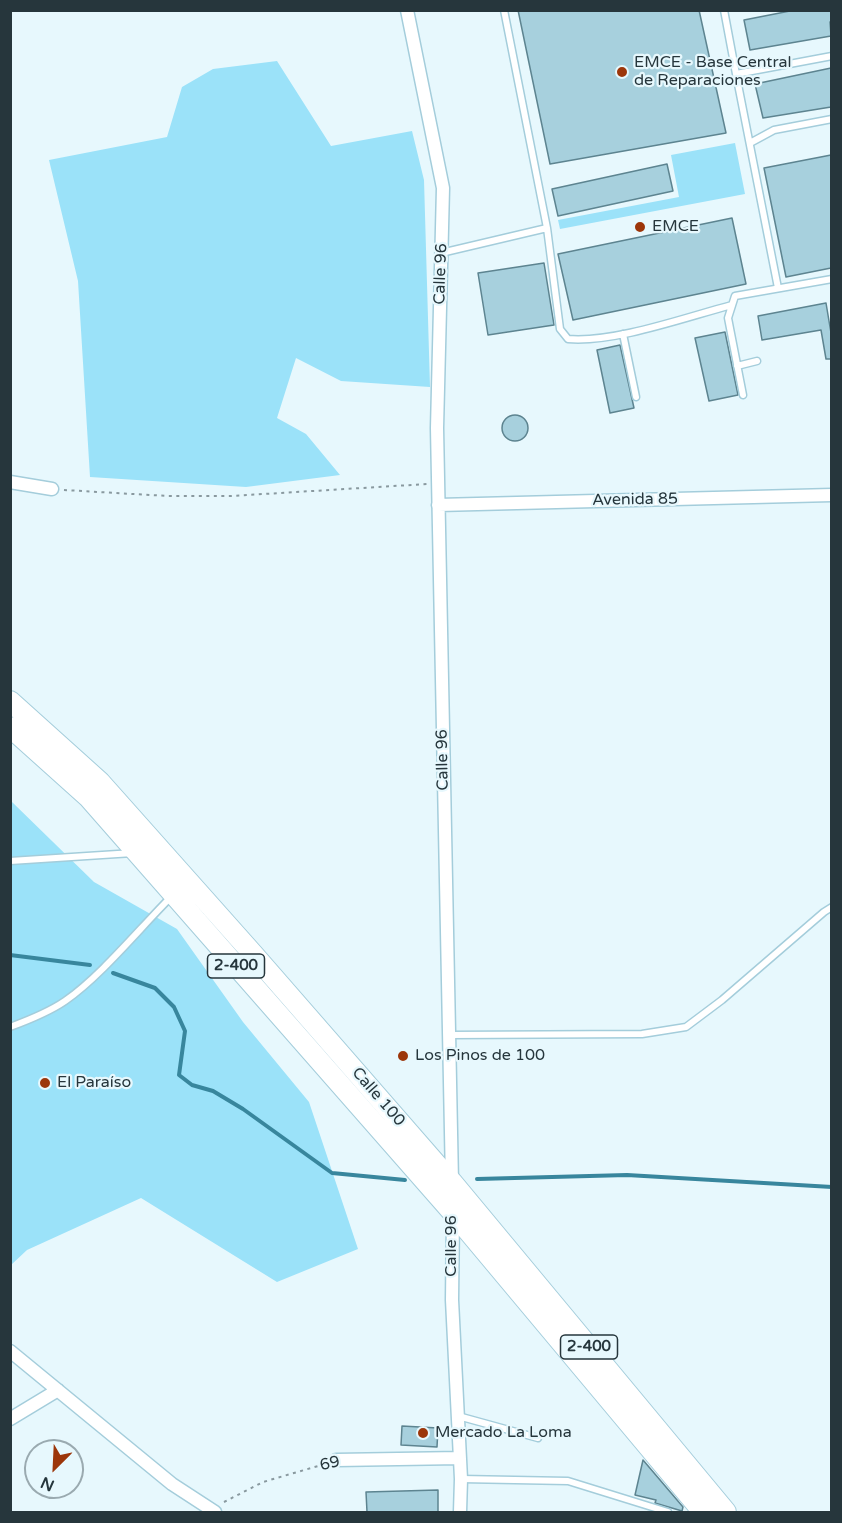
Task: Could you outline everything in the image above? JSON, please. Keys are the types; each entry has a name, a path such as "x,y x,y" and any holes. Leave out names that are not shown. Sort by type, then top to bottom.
{"highway":[{"name":"Calle 100","path":"10,701 100,782 452,1182 726,1512"},
{"name":"Calle 100","path":"10,727 88,797 453,1213 703,1512"}],"street":[{"name":"Calle 96","path":"407,10 443,188 436,428 453,1213 452,1300 461,1479 460,1512"},
{"path":"10,482 52,489"},
{"name":"Avenida 85","path":"438,505 831,495"},
{"path":"10,1351 172,1484 212,1511"},
{"path":"10,1419 58,1390"},
{"name":"69","path":"336,1460 460,1458"}],"lane":[{"path":"504,10 547,228 560,330 568,339 581,340 623,334 732,305"},
{"path":"724,10 778,288"},
{"path":"736,74 831,56"},
{"path":"750,143 774,130 831,119"},
{"path":"441,253 547,228"},
{"path":"742,395 728,318 735,296 831,279"},
{"path":"623,334 636,397"},
{"path":"737,366 757,361"},
{"path":"10,861 136,852"},
{"path":"10,1027 51,1010 66,1000 114,956 173,894"},
{"path":"449,1035 642,1034 686,1027 722,1000 831,908"},
{"path":"458,1416 538,1437"},
{"path":"461,1479 568,1481 668,1512"}],"path":[{"path":"52,489 168,496 231,496 437,484"},
{"name":"69","path":"212,1511 263,1482 336,1460"}],"shaded area":[{"path":"277,61 331,146 412,131 424,180 430,387 341,381 296,358 277,418 306,434 340,475 246,487 90,477 78,281 49,160 167,137 182,87 213,69"},
{"path":"735,143 745,194 560,229 558,220 679,197 671,155"},
{"path":"11,801 94,882 177,929 243,1022 309,1102 358,1249 277,1282 141,1198 27,1250 11,1265"}],"building":[{"name":"EMCE - Base Central de Reparaciones","path":"518,10 699,10 726,133 550,164"},
{"path":"795,10 831,10 831,36 750,50 744,20"},
{"path":"831,68 831,107 763,118 755,84"},
{"path":"831,155 831,268 786,277 764,168"},
{"path":"667,164 673,191 558,216 552,189"},
{"path":"732,218 746,284 573,320 558,254"},
{"path":"544,263 554,325 488,335 478,273"},
{"path":"826,303 831,333 831,359 826,359 821,330 762,340 758,316"},
{"path":"725,332 738,395 709,401 695,338"},
{"path":"620,345 634,408 610,413 597,350"},
{"path":"515,415 524,419 528,428 524,437 515,441 506,437 502,428 506,419"},
{"path":"402,1426 438,1428 437,1447 401,1445"},
{"path":"643,1460 683,1507 682,1511 655,1503 656,1500 635,1495"},
{"path":"438,1490 438,1512 367,1512 366,1492"}],"waterway":[{"path":"10,955 90,965"},
{"path":"113,973 155,988 174,1007 185,1031 179,1075 192,1085 213,1091 243,1109 332,1173 405,1180"},
{"path":"477,1179 627,1175 832,1187"}],"place":[{"name":"EMCE - Base Central de Reparaciones","path":"622,72"},
{"name":"EMCE","path":"640,227"},
{"name":"Los Pinos de 100","path":"403,1056"},
{"name":"El Paraíso","path":"45,1083"},
{"name":"Mercado La Loma","path":"423,1433"}]}
